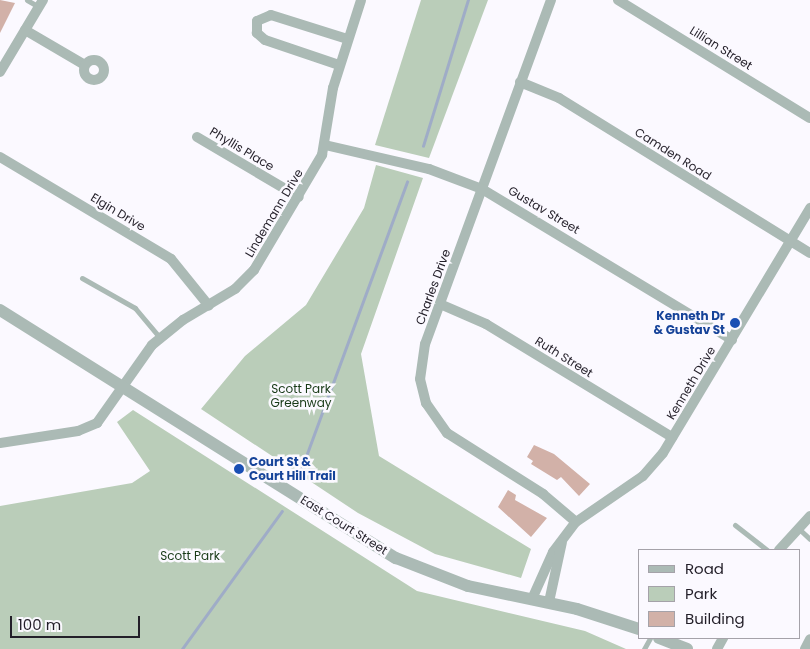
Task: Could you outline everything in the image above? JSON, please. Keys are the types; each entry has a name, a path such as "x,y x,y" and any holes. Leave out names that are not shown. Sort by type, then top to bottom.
{"street":[{"name":"Lindemann Drive","path":"0,443 88,427 105,414 124,385 160,338 209,306 254,270 299,198 325,144 339,65 361,0"},
{"name":"Charles Drive","path":"551,0 440,304 420,368 422,393 431,414 447,433 543,494 576,522"},
{"name":"Lillian Street","path":"618,0 810,118"},
{"path":"0,72 40,3"},
{"path":"339,65 265,40 257,33 258,21 271,15 348,39"},
{"path":"25,30 85,64"},
{"name":"Camden Road","path":"520,82 559,98 810,253"},
{"name":"Phyllis Place","path":"197,137 299,198"},
{"name":"Gustav Street","path":"325,144 429,169 482,189 732,340"},
{"name":"Elgin Drive","path":"0,157 171,259 209,306"},
{"name":"Kenneth Drive","path":"532,599 542,570 576,522 643,476 672,437 810,208"},
{"name":"Ruth Street","path":"440,304 486,324 672,437"},
{"name":"East Court Street","path":"0,310 124,385 396,558 468,586 549,602 638,630"},
{"path":"780,549 810,516"},
{"name":"Kenneth Drive","path":"549,602 562,541"},
{"path":"662,639 687,649"},
{"path":"805,649 810,639"}],"lane":[{"path":"27,0 40,3"},
{"path":"82,278 135,308 160,338"},
{"path":"735,525 766,549"},
{"path":"798,528 810,539"}],"green space":[{"path":"421,0 488,0 429,158 375,145"},
{"name":"Scott Park Greenway","path":"376,165 423,178 361,354 379,456 531,549 521,578 435,554 358,513 201,409 245,356 306,305 364,208"},
{"name":"Scott Park","path":"133,410 417,591 585,631 626,649 0,649 0,506 132,483 150,471 117,422"}],"building":[{"path":"0,0 15,3 0,33"},
{"path":"534,445 554,454 590,484 579,496 561,477 557,480 531,464 533,461 527,457"},
{"path":"508,490 516,495 515,500 547,518 531,537 498,507"}],"waterway":[{"path":"423,146 468,0"},
{"path":"301,470 407,182"},
{"path":"182,649 282,511"}],"place":[{"name":"Kenneth Dr & Gustav St","path":"735,323"},
{"name":"Court St & Court Hill Trail","path":"239,469"}]}
